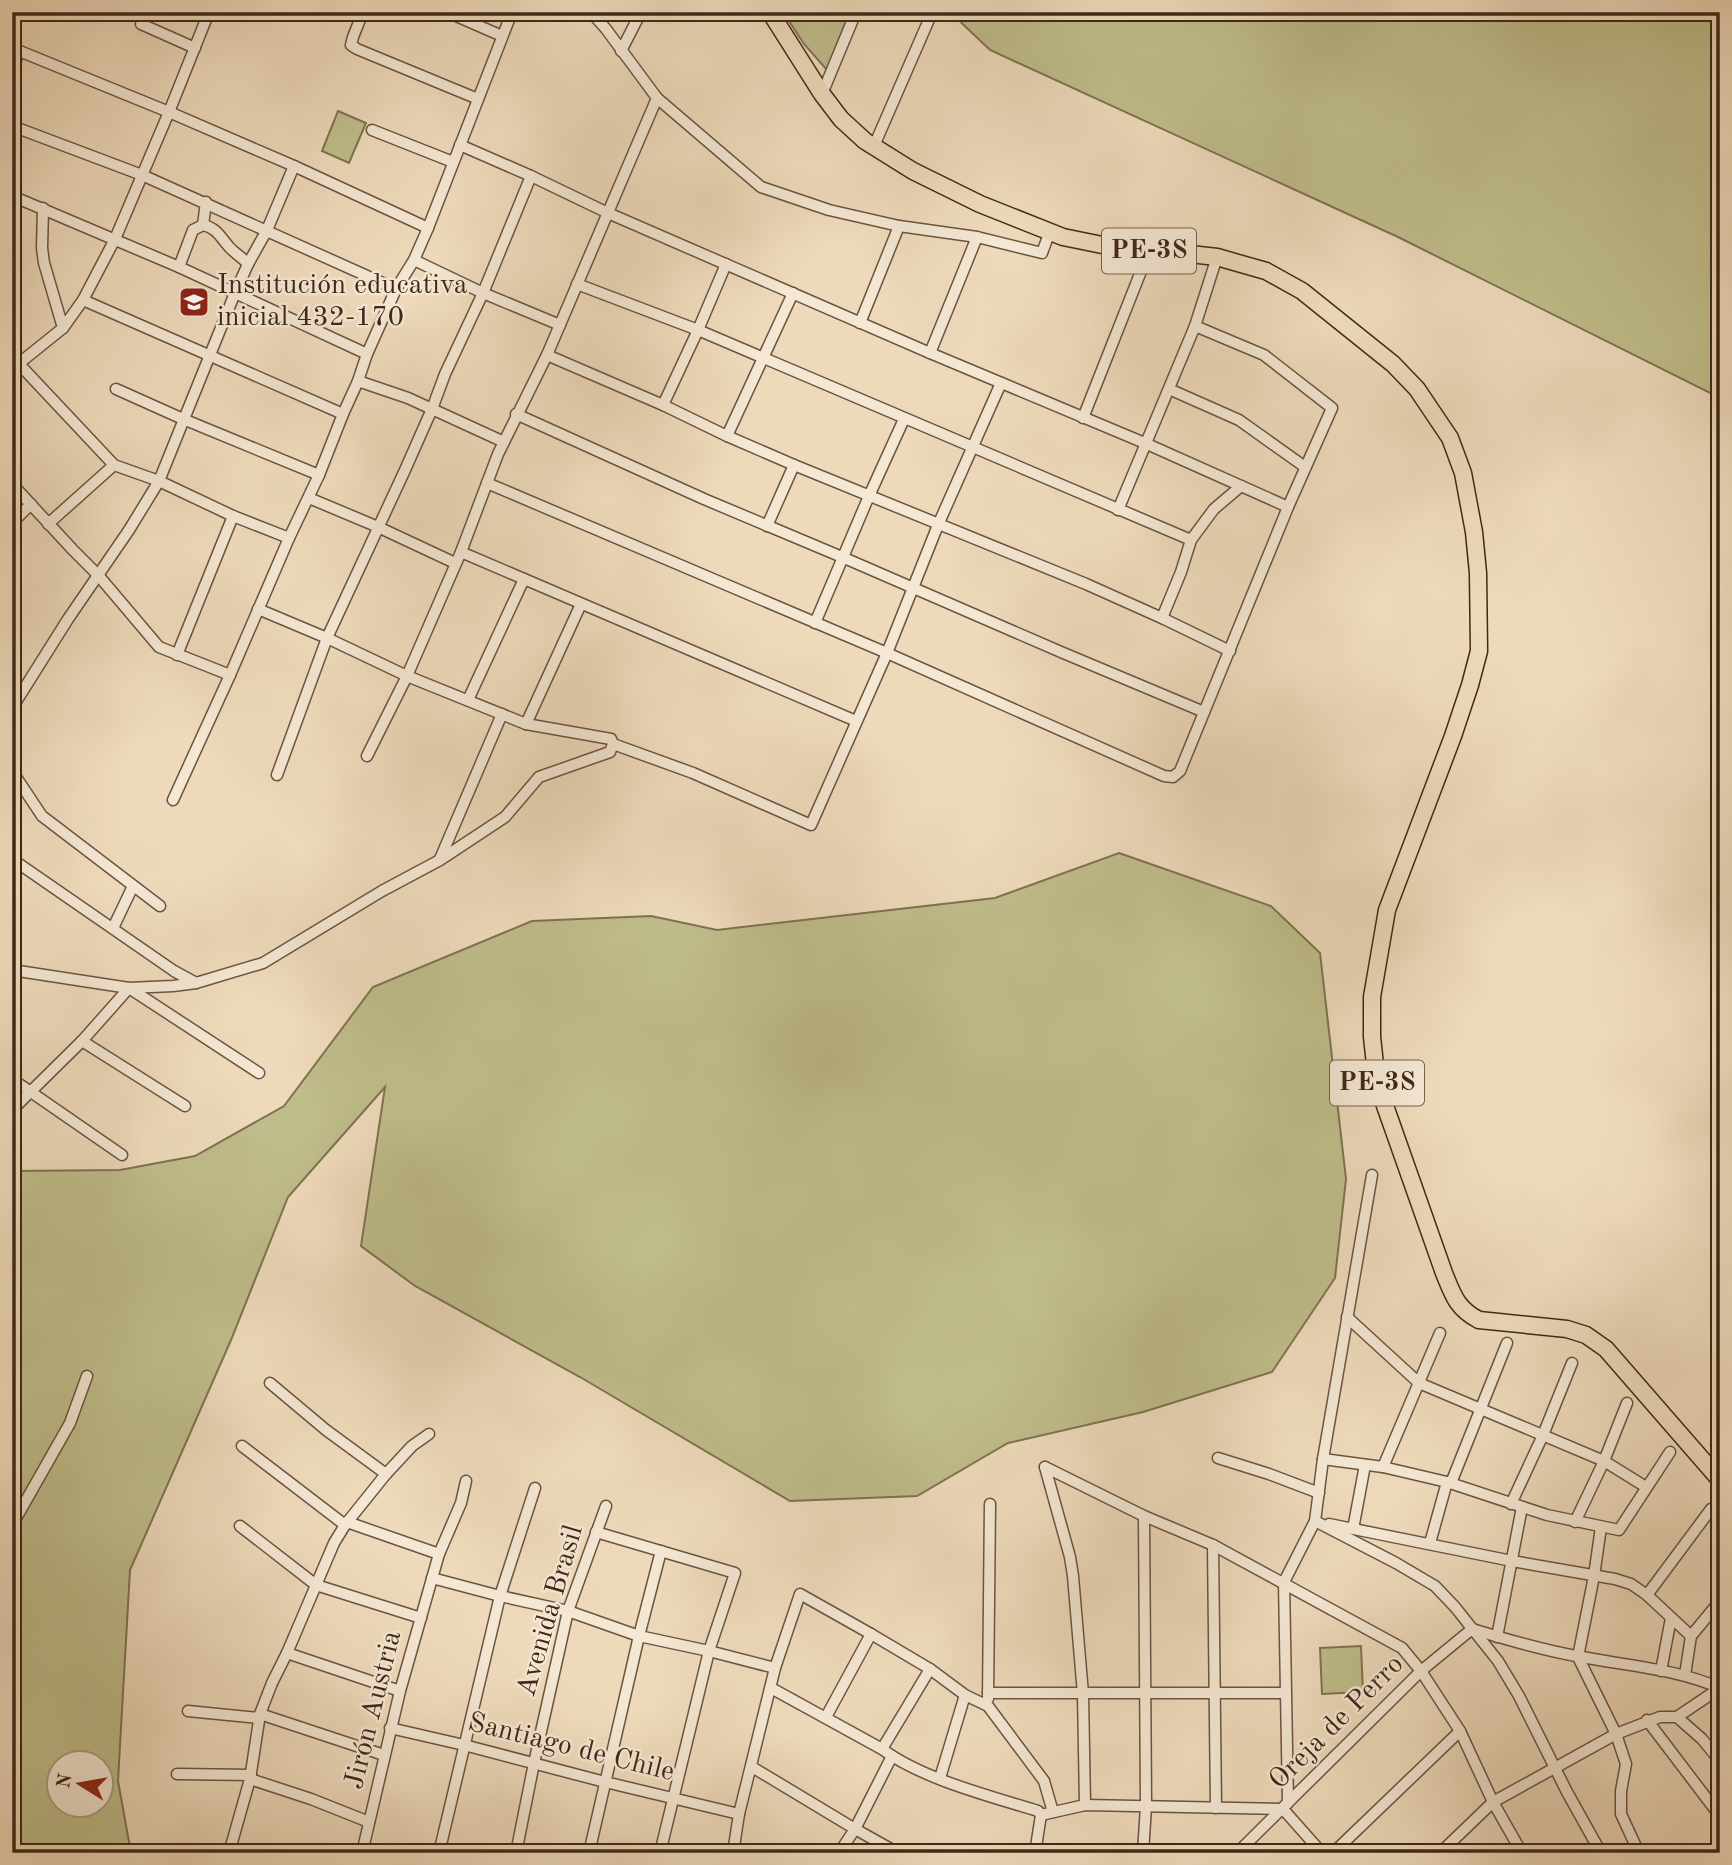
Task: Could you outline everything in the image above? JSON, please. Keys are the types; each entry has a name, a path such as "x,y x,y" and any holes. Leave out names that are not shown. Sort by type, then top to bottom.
{"highway":[{"name":"PE-3S","path":"770,12 841,119 865,141 913,172 980,204 1063,237 1127,250 1217,257 1266,271 1301,291 1393,364 1417,389 1450,438 1463,473 1478,573 1479,651 1453,736 1387,910 1372,1010 1371,1037 1377,1083 1444,1273 1455,1301 1466,1314 1479,1320 1567,1329 1586,1335 1606,1349 1720,1480"}],"street":[{"path":"209,12 115,239 83,300 63,328 16,367 114,465 159,481 233,516 289,538"},
{"path":"363,12 351,44 357,49 478,99"},
{"path":"447,12 502,36"},
{"path":"173,800 309,498 367,354 396,289 414,260 428,228 512,12"},
{"path":"591,12 657,98 761,187 830,210 899,226 977,237 1042,253 1050,231"},
{"path":"621,51 641,12"},
{"path":"822,94 856,12"},
{"path":"874,146 931,15 928,12"},
{"path":"141,24 195,48"},
{"path":"12,70 16,50 294,166 428,228"},
{"path":"368,756 407,676 461,552 516,414 547,355 657,98"},
{"path":"12,126 206,202 396,289"},
{"path":"372,130 453,162"},
{"path":"460,145 608,214 1288,507"},
{"path":"12,708 159,481 235,293 267,230 294,166"},
{"path":"277,775 327,638 432,409 445,373 483,293 531,176"},
{"path":"12,195 179,267 367,354"},
{"path":"203,225 206,202"},
{"path":"43,208 44,264 63,328"},
{"path":"179,267 193,230 203,225 218,233 248,264"},
{"path":"860,323 899,226"},
{"path":"930,353 977,237"},
{"path":"1083,418 1149,251"},
{"path":"1118,510 1195,326 1217,257"},
{"path":"414,260 560,325"},
{"path":"663,405 726,264"},
{"path":"578,284 698,330 1191,540"},
{"path":"727,436 793,293"},
{"path":"83,300 343,414"},
{"path":"487,483 887,653 1164,776 1173,777 1180,771 1288,507 1332,408 1264,355 1195,326"},
{"path":"547,355 794,465 1086,584 1230,651"},
{"path":"358,381 408,398 504,442"},
{"path":"258,609 407,676 526,724 611,739 613,744 693,773 811,825 1001,383"},
{"path":"116,389 319,475"},
{"path":"1170,389 1239,420 1305,467"},
{"path":"516,414 767,526 1204,712"},
{"path":"815,623 904,419"},
{"path":"48,524 114,465"},
{"path":"767,526 794,465"},
{"path":"12,484 98,575 159,647 230,675"},
{"path":"1162,618 1191,540 1214,509 1241,486"},
{"path":"309,498 456,563"},
{"path":"12,523 31,504"},
{"path":"177,655 233,516"},
{"path":"461,552 856,721"},
{"path":"468,701 524,579"},
{"path":"526,724 581,604"},
{"path":"440,860 502,714"},
{"path":"12,970 129,988 197,983 263,963 382,891 440,860 505,817 539,777 610,752 613,744"},
{"path":"12,771 42,816 160,906"},
{"path":"12,859 174,971 197,983"},
{"path":"113,928 133,886"},
{"path":"12,1110 82,1041 129,988"},
{"path":"129,988 259,1073"},
{"path":"82,1041 185,1106"},
{"path":"12,1079 122,1155"},
{"path":"1322,1853 1285,1806 1284,1582 1315,1521 1323,1459 1372,1175"},
{"path":"1347,1317 1419,1383 1604,1461 1646,1487"},
{"path":"1383,1467 1440,1333"},
{"path":"1430,1544 1449,1483 1507,1343"},
{"path":"1511,1504 1572,1363"},
{"path":"12,1521 70,1423 87,1376"},
{"path":"270,1383 326,1430 386,1474"},
{"path":"1575,1522 1628,1403"},
{"path":"229,1853 250,1777 260,1716 334,1543 346,1523 386,1474 412,1446 429,1434"},
{"path":"242,1446 346,1523 439,1554"},
{"path":"1323,1459 1383,1467 1449,1483 1575,1522 1619,1530 1670,1452"},
{"path":"1218,1458 1319,1493"},
{"path":"1353,1529 1365,1465"},
{"path":"1085,1805 1083,1694 1070,1557 1045,1467 1144,1516 1213,1545 1402,1648 1421,1671 1460,1731 1493,1802 1522,1853"},
{"name":"Jirón Austria","path":"362,1853 400,1690 439,1554 461,1503 466,1481"},
{"path":"439,1853 500,1596 536,1488"},
{"path":"988,1706 990,1504"},
{"name":"Avenida Brasil","path":"516,1853 569,1611 606,1506"},
{"path":"1497,1637 1522,1507"},
{"path":"1647,1595 1711,1509"},
{"path":"1143,1853 1146,1806 1144,1516"},
{"path":"1315,1521 1512,1562 1615,1579 1631,1584 1647,1595 1692,1636"},
{"path":"1315,1521 1435,1586 1455,1607 1497,1661 1519,1696 1601,1853"},
{"path":"240,1527 316,1585 421,1618"},
{"path":"1601,1527 1578,1657 1616,1734 1626,1764 1621,1791 1621,1814 1639,1853"},
{"path":"596,1532 735,1573 709,1651 660,1853"},
{"path":"1213,1545 1216,1808"},
{"path":"589,1853 661,1552"},
{"path":"432,1578 569,1611 639,1636 775,1668"},
{"path":"733,1853 739,1814 775,1668 800,1594 930,1669 965,1695 988,1706 1044,1781 1053,1812"},
{"path":"1685,1675 1692,1636 1720,1601"},
{"path":"1661,1671 1671,1618"},
{"path":"1472,1629 1578,1657 1685,1675 1720,1688"},
{"name":"Oreja de Perro","path":"1237,1853 1421,1671 1472,1629"},
{"path":"826,1717 871,1634"},
{"path":"287,1653 400,1690"},
{"path":"882,1749 930,1669"},
{"path":"771,1688 892,1756 940,1779 1038,1811 1041,1815"},
{"path":"1440,1853 1493,1802 1616,1734 1647,1720 1677,1717 1720,1688"},
{"path":"988,1693 1285,1693"},
{"path":"940,1779 965,1695"},
{"path":"188,1711 260,1716 384,1755"},
{"path":"1677,1717 1703,1739 1720,1761"},
{"path":"1647,1720 1720,1816"},
{"name":"Santiago de Chile","path":"390,1728 739,1814"},
{"path":"1333,1853 1460,1731"},
{"path":"839,1853 855,1829 892,1756"},
{"path":"752,1767 898,1853"},
{"path":"177,1774 250,1777 369,1822"},
{"path":"1041,1815 1085,1805 1216,1808 1285,1806"},
{"path":"1035,1853 1041,1815"}],"shaded area":[{"path":"783,12 861,12 834,78 804,44"},
{"path":"950,12 1720,12 1720,398 1398,237 990,50"},
{"path":"338,111 366,123 349,163 322,151"},
{"path":"1119,853 1271,906 1320,953 1346,1179 1335,1278 1272,1372 1143,1412 1008,1443 917,1496 790,1501 580,1377 415,1286 361,1246 385,1087 288,1197 231,1340 130,1570 118,1781 131,1853 12,1853 12,1171 120,1170 195,1156 284,1106 373,987 532,921 651,916 717,930 995,898"},
{"path":"1361,1646 1363,1692 1322,1694 1320,1648"}],"place":[{"name":"Institución educativa inicial 432-170","path":"194,302"}]}
